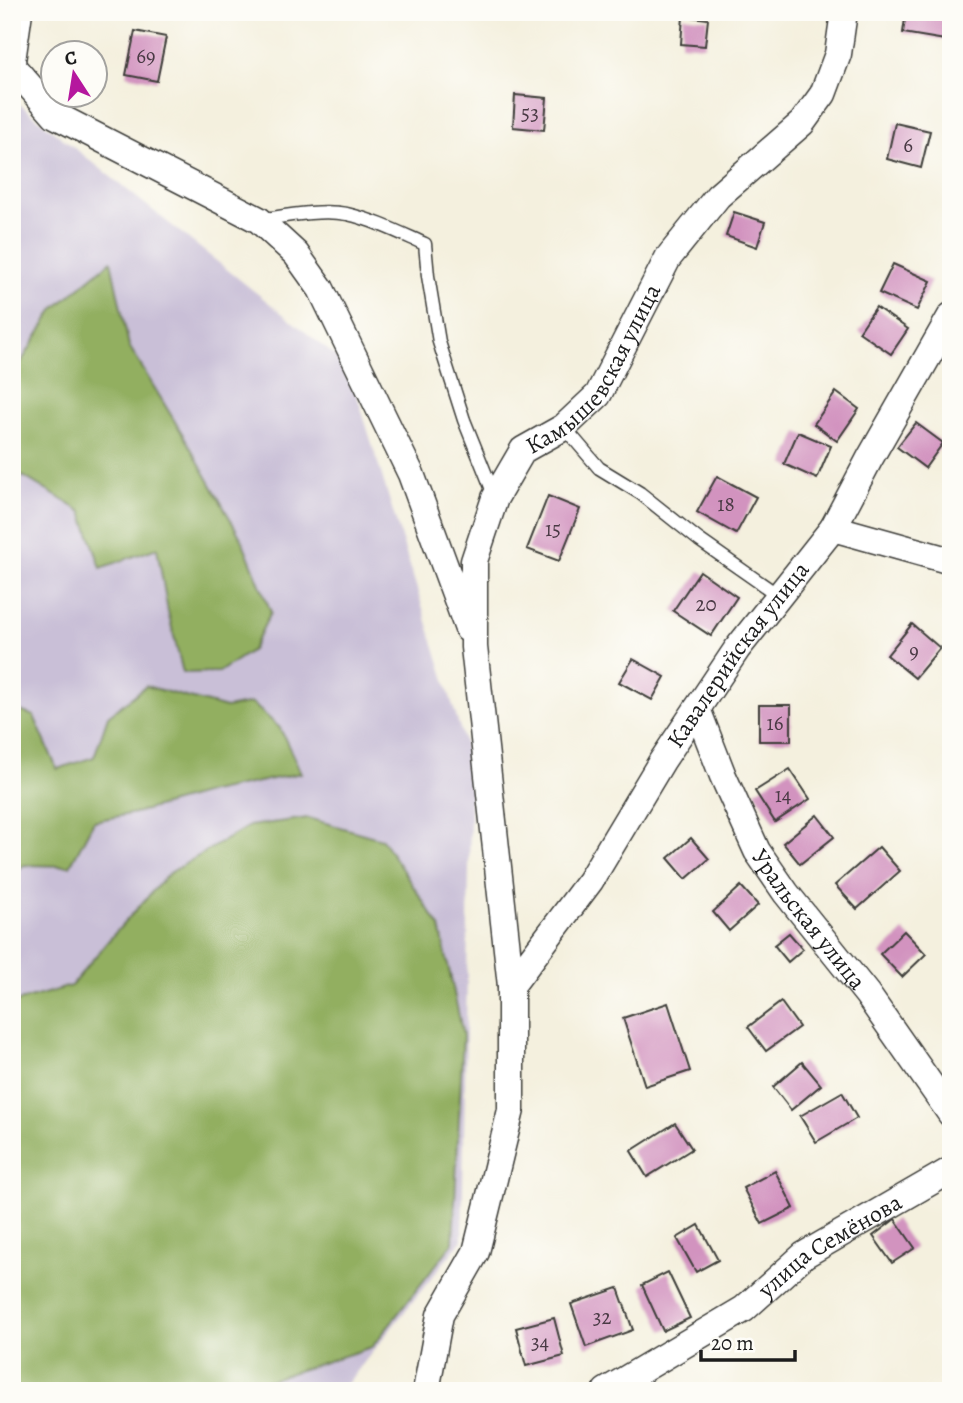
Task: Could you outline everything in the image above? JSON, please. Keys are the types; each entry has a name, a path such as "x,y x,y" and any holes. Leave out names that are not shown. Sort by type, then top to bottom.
{"street":[{"path":"19,12 12,64 55,115 258,220 296,254 321,289 411,474 474,647"},
{"name":"Камышевская улица","path":"426,1391 440,1315 475,1252 511,1110 512,986 474,647 474,561 495,498 523,450 564,427 598,395 668,258 718,196 802,122 823,93 838,54 844,12"},
{"name":"Кавалерийская улица","path":"512,986 590,881 662,761 737,649 833,528 951,316"},
{"path":"833,528 951,561"},
{"name":"Уральская улица","path":"697,709 723,776 757,851 786,893 867,994 951,1114"},
{"name":"улица Семёнова","path":"606,1391 744,1309 804,1255 951,1170"}],"lane":[{"path":"258,220 303,213 345,214 373,222 425,244 439,342 464,420 495,498"},
{"path":"564,427 599,468 640,493 699,540 779,596"}],"shaded area":[{"path":"12,98 348,366 471,764 462,1240 341,1391 12,1391"}],"green space":[{"path":"111,261 129,346 188,443 242,540 271,612 252,650 219,672 183,673 168,612 157,548 101,568 82,512 23,476 12,484 12,365 18,367 54,309"},
{"path":"146,686 226,708 252,703 280,728 301,773 94,821 70,866 23,865 12,877 12,708 34,716 57,769 94,757 108,716"},
{"path":"308,818 382,839 440,927 463,1035 453,1243 372,1347 235,1391 24,1391 12,1386 12,1003 71,986 168,874 249,826"}],"building":[{"path":"906,12 951,12 951,41 903,33"},
{"path":"683,16 708,19 705,46 681,44"},
{"path":"135,31 166,37 157,81 126,75"},
{"path":"515,95 547,98 544,130 513,127"},
{"path":"895,123 930,131 921,168 887,159"},
{"path":"734,212 765,222 757,247 726,236"},
{"path":"893,264 931,281 917,310 879,293"},
{"path":"876,307 908,329 891,354 859,332"},
{"path":"836,392 859,409 837,441 814,424"},
{"path":"916,423 943,443 925,468 897,447"},
{"path":"798,432 831,446 817,479 784,464"},
{"path":"717,476 756,497 736,534 697,512"},
{"path":"548,496 580,509 559,561 527,549"},
{"path":"700,571 737,597 711,636 673,611"},
{"path":"912,624 940,648 915,678 887,655"},
{"path":"633,659 665,677 652,700 619,682"},
{"path":"759,705 791,705 791,741 759,741"},
{"path":"790,769 810,799 775,822 755,791"},
{"path":"817,815 834,837 800,864 783,843"},
{"path":"691,838 709,859 686,879 668,858"},
{"path":"879,847 900,871 857,909 835,885"},
{"path":"741,886 758,905 729,931 713,912"},
{"path":"904,931 926,954 902,977 880,954"},
{"path":"789,933 803,949 788,962 774,945"},
{"path":"781,1002 799,1027 766,1051 748,1027"},
{"path":"668,1003 690,1071 645,1086 623,1018"},
{"path":"802,1062 821,1085 791,1110 773,1087"},
{"path":"842,1092 857,1118 816,1142 800,1116"},
{"path":"675,1123 692,1149 647,1177 631,1151"},
{"path":"775,1171 794,1208 762,1224 743,1188"},
{"path":"895,1219 915,1248 892,1263 873,1236"},
{"path":"699,1225 718,1260 696,1272 677,1238"},
{"path":"668,1272 690,1318 663,1331 642,1285"},
{"path":"618,1288 633,1330 586,1347 571,1304"},
{"path":"554,1318 564,1356 526,1366 516,1328"}]}
